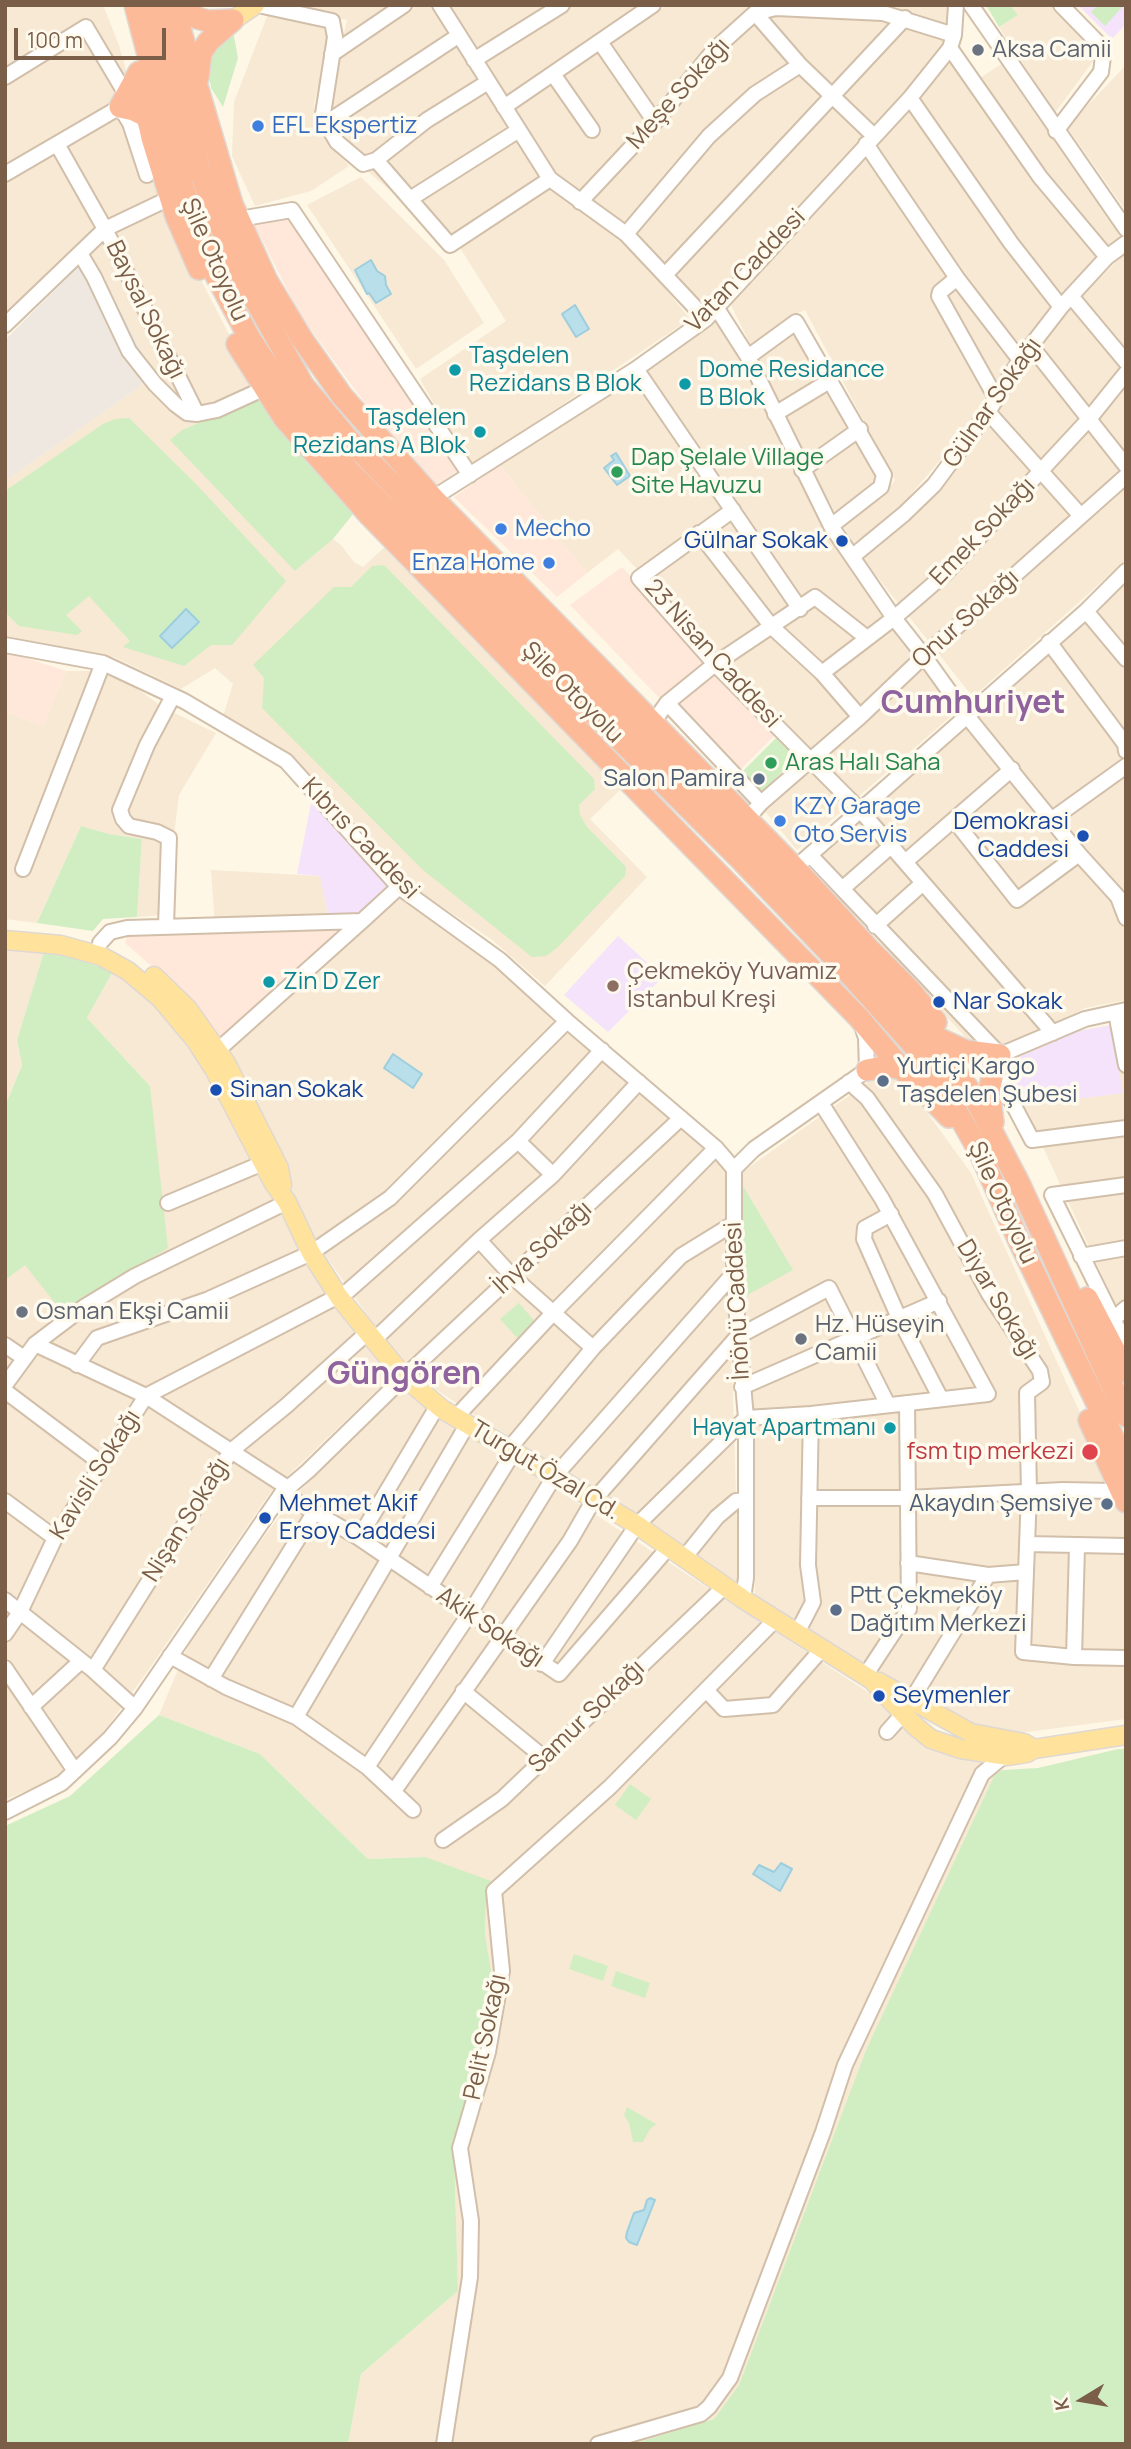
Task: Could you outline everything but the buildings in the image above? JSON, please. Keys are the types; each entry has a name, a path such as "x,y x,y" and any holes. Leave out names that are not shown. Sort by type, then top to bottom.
{"highway":[{"path":"126,5 145,70 148,117 170,198 226,326 284,418 370,516 859,1018 902,1069 990,1150"},
{"name":"Şile Otoyolu","path":"135,5 145,70 213,270 250,339 287,394 349,471 740,859 915,1047 990,1150 1043,1233 1126,1416"},
{"name":"Şile Otoyolu","path":"156,5 199,169 245,282 303,385 348,439 809,907 929,1035 973,1095 1018,1239 1126,1464"},
{"path":"173,5 232,204 267,281 335,387 393,456 747,820 802,862 870,950 909,989 939,1026 951,1045 973,1095"},
{"path":"181,5 197,18 208,21 233,20"},
{"path":"197,82 201,53 208,42 233,20"},
{"path":"179,28 194,111 245,282"},
{"path":"145,70 123,102 148,117"},
{"path":"929,1035 997,1062 989,1092 990,1150"},
{"path":"867,1070 888,1066 902,1069"},
{"path":"1043,1233 1076,1276 1126,1371"},
{"path":"1018,1239 1038,1297 1119,1497"}],"main road":[{"path":"233,20 257,5"},
{"path":"5,929 64,934 97,948 136,978 178,1018 214,1069 273,1182 285,1199"},
{"path":"5,940 116,950 152,975 188,1009 218,1050 243,1093 279,1168 285,1199"},
{"name":"Turgut Özal Cd.","path":"285,1199 311,1253 339,1297 404,1377 462,1421 637,1525 724,1587 821,1650 882,1683 908,1707 932,1739 974,1751 1008,1756 1034,1749 1126,1735"},
{"name":"Turgut Özal Cd.","path":"908,1707 971,1733 1024,1743 1034,1749"}],"street":[{"path":"257,5 332,21 335,37 323,114 337,142 363,164 376,160 427,120 488,82"},
{"path":"332,54 404,5"},
{"path":"474,60 562,5"},
{"path":"503,107 653,5"},
{"path":"1056,131 1101,72 1104,50 1061,5"},
{"path":"961,6 1126,229"},
{"path":"952,41 961,6"},
{"path":"446,7 458,36 550,179 626,233 706,319"},
{"path":"1020,360 957,278 870,140 832,94 800,65 755,13 776,8 883,13 905,18 952,41 1040,177 1107,257"},
{"name":"Meşe Sokağı","path":"580,202 655,122 715,49 755,13"},
{"path":"664,275 905,18"},
{"path":"7,71 86,27 123,102 147,175"},
{"path":"326,123 458,36"},
{"name":"Vatan Caddesi","path":"433,498 636,369 706,319 910,98 952,41"},
{"path":"600,42 655,122"},
{"path":"626,233 709,136 755,94 800,65"},
{"path":"554,74 592,130"},
{"path":"910,98 1011,243 1126,362"},
{"path":"5,174 123,102"},
{"path":"410,199 519,130"},
{"name":"Baysal Sokağı","path":"57,144 105,229 197,414"},
{"path":"376,160 450,245 550,179"},
{"path":"5,325 105,229 170,198"},
{"path":"239,219 292,210 470,475"},
{"name":"Gülnar Sokağı","path":"853,556 934,485 988,412 1020,360 1066,302 1107,257 1125,245"},
{"path":"81,254 129,351 155,384 187,413 217,410 263,388"},
{"path":"957,278 940,292 939,296 996,398"},
{"path":"716,307 748,357 831,526 894,618 967,716 1079,854 1122,894 1126,918"},
{"path":"748,357 796,322 860,429 884,475 881,487 831,526"},
{"path":"1032,347 1126,466"},
{"path":"636,369 800,609"},
{"name":"Emek Sokağı","path":"822,673 894,618 946,573 1089,419 1126,373"},
{"path":"775,414 831,380"},
{"path":"988,412 1081,516"},
{"path":"802,470 860,429"},
{"name":"Onur Sokağı","path":"747,820 761,803 1126,476"},
{"name":"23 Nisan Caddesi","path":"733,510 639,578 715,664 860,810 1054,1033"},
{"path":"699,533 772,627 822,673 860,716"},
{"path":"1126,571 1086,611 802,862 842,889 997,1062 1032,1140 1126,1128"},
{"path":"652,723 667,703 715,664 815,597 867,638"},
{"path":"1086,611 1126,659"},
{"path":"1049,642 1125,744 1126,751"},
{"name":"Kıbrıs Caddesi","path":"5,645 103,663 173,696 286,761 399,887 500,960 716,1148 734,1169"},
{"path":"23,869 103,663"},
{"path":"166,926 169,838 129,826 122,819 120,810 147,745 173,696"},
{"path":"667,703 761,803"},
{"path":"1051,820 1126,766"},
{"path":"905,862 1012,769"},
{"path":"954,820 1017,900 1079,854"},
{"path":"842,889 891,846"},
{"path":"876,926 923,883"},
{"path":"218,1050 399,887"},
{"path":"97,948 110,932 127,928 362,921"},
{"path":"997,1062 1085,1019 1121,1012 1126,1065"},
{"path":"734,1169 754,1150 867,1070 866,1038 859,1018"},
{"path":"78,1365 97,1338 209,1299 311,1253 390,1198 568,1021"},
{"name":"Kavisli Sokağı","path":"5,1634 20,1612 55,1538 146,1395 339,1297 519,1141 602,1050"},
{"name":"Nişan Sokağı","path":"93,1670 231,1451 370,1337 553,1175 639,1082"},
{"name":"Diyar Sokağı","path":"849,1082 867,1098 935,1194 989,1294 1040,1371 1042,1382 1027,1393 1029,1492 1023,1652 1126,1658"},
{"path":"542,1664 637,1525 746,1418 811,1414 988,1394 891,1214 821,1104"},
{"name":"İhya Sokağı","path":"404,1377 681,1118"},
{"path":"519,1141 553,1175"},
{"path":"296,1717 389,1559 462,1421 554,1312 716,1148"},
{"path":"168,1203 263,1163"},
{"name":"İnönü Caddesi","path":"734,1169 737,1337 746,1418 746,1578 743,1599"},
{"path":"1126,1185 1052,1195 1126,1345"},
{"path":"5,1385 35,1345 59,1324 135,1276 285,1199"},
{"path":"891,1214 865,1228 864,1235 899,1318 941,1399"},
{"path":"430,1587 511,1451 593,1348 681,1256 733,1224"},
{"path":"479,1240 513,1277 593,1348"},
{"path":"1081,1256 1126,1248"},
{"path":"367,1767 470,1613 554,1477 734,1273"},
{"path":"394,1791 504,1636 593,1501 737,1337 830,1288 888,1405"},
{"path":"742,1387 939,1301"},
{"path":"1114,1319 1126,1308"},
{"path":"5,1345 24,1358"},
{"name":"Akik Sokağı","path":"35,1345 146,1395 231,1451 314,1513 359,1538 559,1674 676,1553"},
{"path":"5,1812 62,1783 110,1738 135,1708 285,1490 404,1377"},
{"path":"5,1391 102,1464"},
{"path":"869,1678 909,1609 907,1403"},
{"path":"359,1538 438,1405"},
{"path":"797,1633 813,1602 807,1565 811,1414"},
{"path":"809,1498 908,1498 1029,1492 1119,1497"},
{"path":"676,1553 736,1501 745,1500"},
{"path":"5,1501 55,1538"},
{"path":"211,1679 314,1513"},
{"path":"1027,1544 1126,1546"},
{"path":"1074,1657 1077,1546"},
{"path":"908,1563 988,1575 1026,1572"},
{"path":"887,1732 908,1707 988,1575"},
{"name":"Samur Sokağı","path":"443,1840 502,1799 724,1587"},
{"path":"5,1600 93,1670 135,1708"},
{"name":"Pelit Sokağı","path":"444,2444 470,2277 471,2221 460,2148 488,2052 502,1971 494,1891 610,1787 775,1620"},
{"path":"706,1690 724,1709 773,1705 821,1650"},
{"path":"170,1656 211,1679 296,1717 367,1767 413,1810"},
{"path":"31,1707 80,1662"},
{"path":"5,1668 75,1771"},
{"path":"463,1691 543,1757"},
{"path":"974,1751 980,1760 982,1774"},
{"path":"598,2444 701,2414 730,2378 823,2132 845,2065 982,1774 1008,1756"}],"shaded area":[{"path":"5,5 103,5 119,45 142,127 181,241 261,397 295,571 333,539 354,562 363,567 388,544 622,788 590,819 647,877 545,986 491,939 395,876 291,758 223,716 233,684 215,668 181,689 114,657 7,636 5,650 5,481 138,388 152,371 83,239 5,317"},
{"path":"279,5 435,5 541,174 620,233 690,319 469,467 420,379 506,321 457,243 526,187 446,237 331,141 329,98 347,20"},
{"path":"444,5 643,5 504,99"},
{"path":"667,5 950,5 940,56 705,310 553,175 512,111"},
{"path":"1010,5 1059,5 1099,53 1055,113 999,27 1018,15"},
{"path":"1078,5 1126,5 1126,24 1112,39"},
{"path":"268,14 323,24 331,35 314,104 317,128 349,166 311,191 255,206 232,156 234,102"},
{"path":"953,59 972,83 1003,63 1126,233 1011,357 976,418 909,497 911,506 853,543 823,491 729,301","holes":["805,310 895,480 891,486 795,314"]},
{"path":"1126,65 1126,211 1067,127"},
{"path":"361,177 444,260 484,323 416,369 307,205"},
{"path":"293,214 459,470 436,485 370,410 300,315 252,220"},
{"path":"1126,252 1126,560 973,697 863,559 922,507 972,438 1012,375 1075,303"},
{"path":"91,254 152,371 138,388 5,481 5,340"},
{"path":"720,309 841,547 965,704 797,850 763,809 814,757 618,549 587,573 500,465 646,366"},
{"path":"500,465 587,573 557,597 454,497"},
{"path":"622,567 778,732 734,776 570,605"},
{"path":"1126,581 1126,1000 1085,1008 1001,1051 966,1038 810,864"},
{"path":"5,651 66,671 43,727 5,711"},
{"path":"66,671 96,671 132,685 164,708 216,733 179,795 164,915 137,917 142,839 81,826 37,923 5,919 5,711 43,727"},
{"path":"319,802 394,888 366,917 329,919 320,876 297,874 311,804"},
{"path":"211,870 320,876 329,919 215,924"},
{"path":"394,888 498,968 558,1026 659,1106 726,1170 739,1590 405,1369 316,1242 220,1043"},
{"path":"366,917 220,1043 178,989 125,943 130,927"},
{"name":"Çekmeköy Yuvamız İstanbul Kreşi","path":"618,936 663,977 608,1032 564,995"},
{"path":"5,945 45,949 17,1040 22,1064 5,1106"},
{"path":"113,971 148,996 206,1072 298,1247 362,1339 392,1376 270,1493 92,1748 52,1780 5,1800 5,1280 24,1264 150,1086 87,1018"},
{"path":"1126,1019 1126,1327 1024,1106 1123,1093 1111,1025"},
{"path":"1111,1025 1123,1093 1024,1106 1006,1068 1012,1060 1078,1031"},
{"path":"878,1075 905,1082 971,1173 1126,1514 1126,1719 1004,1735 968,1726 755,1596 741,1173"},
{"path":"401,1388 880,1700 1002,1770 994,1776 866,2050 739,2385 714,2419 633,2444 348,2444 361,2374 458,2291 454,2148 491,1970 485,1934 486,1902 425,1857 368,1859 260,1754 159,1715 195,1629 293,1498"}],"green space":[{"path":"986,5 1010,5 1018,15 999,27"},
{"path":"1098,5 1124,5 1105,26 1091,12"},
{"path":"233,31 238,58 223,107 211,88 208,69 212,51"},
{"path":"261,397 305,460 354,513 333,539 295,571 170,440 182,430"},
{"path":"129,418 196,484 286,581 232,645 211,645 184,666 123,647 130,641 89,596 66,615 82,631 77,635 19,626 5,612 5,491 103,424 115,419"},
{"path":"384,565 594,779 595,789 579,805 580,815 587,827 626,867 625,876 558,947 546,956 532,957 423,870 262,708 264,678 253,665 334,587 351,587 372,566"},
{"name":"Aras Halı Saha","path":"780,734 800,754 762,792 742,772"},
{"path":"81,826 142,839 137,917 103,919 93,931 37,923"},
{"path":"45,949 113,971 87,1018 150,1086 168,1248 63,1313 25,1265 5,1280 5,1106 22,1065 17,1040"},
{"path":"740,1181 793,1270 740,1299"},
{"path":"519,1303 537,1324 519,1340 500,1319"},
{"path":"159,1715 260,1754 368,1859 425,1857 505,1886 486,1902 485,1934 491,1970 486,2023 454,2148 458,2291 361,2374 348,2444 5,2444 5,1826 70,1796"},
{"path":"1126,1749 1126,2444 633,2444 714,2419 739,2385 866,2050 994,1776 1002,1770 1038,1768"},
{"path":"630,1784 651,1799 636,1820 615,1805"},
{"path":"574,1954 608,1966 603,1981 569,1969"},
{"path":"616,1971 650,1983 645,1998 611,1986"},
{"path":"627,2107 656,2124 643,2142 633,2142 629,2123 624,2115"}],"water":[{"path":"371,260 377,271 385,276 391,294 376,303 369,293 367,294 355,270"},
{"path":"575,305 589,329 576,337 562,314"},
{"name":"Dap Şelale Village Site Havuzu","path":"616,453 630,476 617,485 604,468 614,460 611,456"},
{"path":"186,609 199,622 172,648 160,636"},
{"path":"393,1054 422,1074 413,1088 384,1068"},
{"path":"781,1863 792,1869 780,1891 753,1874 759,1865 774,1872"},
{"path":"650,2198 655,2200 637,2245 629,2242 626,2238 627,2232 634,2213 644,2210"}],"place":[{"name":"Aksa Camii","path":"978,50"},
{"name":"EFL Ekspertiz","path":"258,126"},
{"name":"Taşdelen Rezidans B Blok","path":"455,370"},
{"name":"Dome Residance B Blok","path":"685,384"},
{"name":"Taşdelen Rezidans A Blok","path":"480,432"},
{"name":"Dap Şelale Village Site Havuzu","path":"617,472"},
{"name":"Mecho","path":"501,529"},
{"name":"Gülnar Sokak","path":"842,541"},
{"name":"Enza Home","path":"549,563"},
{"name":"Aras Halı Saha","path":"771,763"},
{"name":"Salon Pamira","path":"759,779"},
{"name":"KZY Garage Oto Servis","path":"780,821"},
{"name":"Demokrasi Caddesi","path":"1083,836"},
{"name":"Zin D Zer","path":"269,982"},
{"name":"Çekmeköy Yuvamız İstanbul Kreşi","path":"613,986"},
{"name":"Nar Sokak","path":"939,1002"},
{"name":"Yurtiçi Kargo Taşdelen Şubesi","path":"883,1081"},
{"name":"Sinan Sokak","path":"216,1090"},
{"name":"Osman Ekşi Camii","path":"22,1312"},
{"name":"Hz. Hüseyin Camii","path":"801,1339"},
{"name":"Hayat Apartmanı","path":"890,1428"},
{"name":"fsm tıp merkezi","path":"1090,1452"},
{"name":"Akaydın Şemsiye","path":"1107,1504"},
{"name":"Mehmet Akif Ersoy Caddesi","path":"265,1518"},
{"name":"Ptt Çekmeköy Dağıtım Merkezi","path":"836,1610"},
{"name":"Seymenler","path":"879,1696"}],"district":[{"name":"Cumhuriyet","path":"973,704"},
{"name":"Güngören","path":"404,1375"}]}
